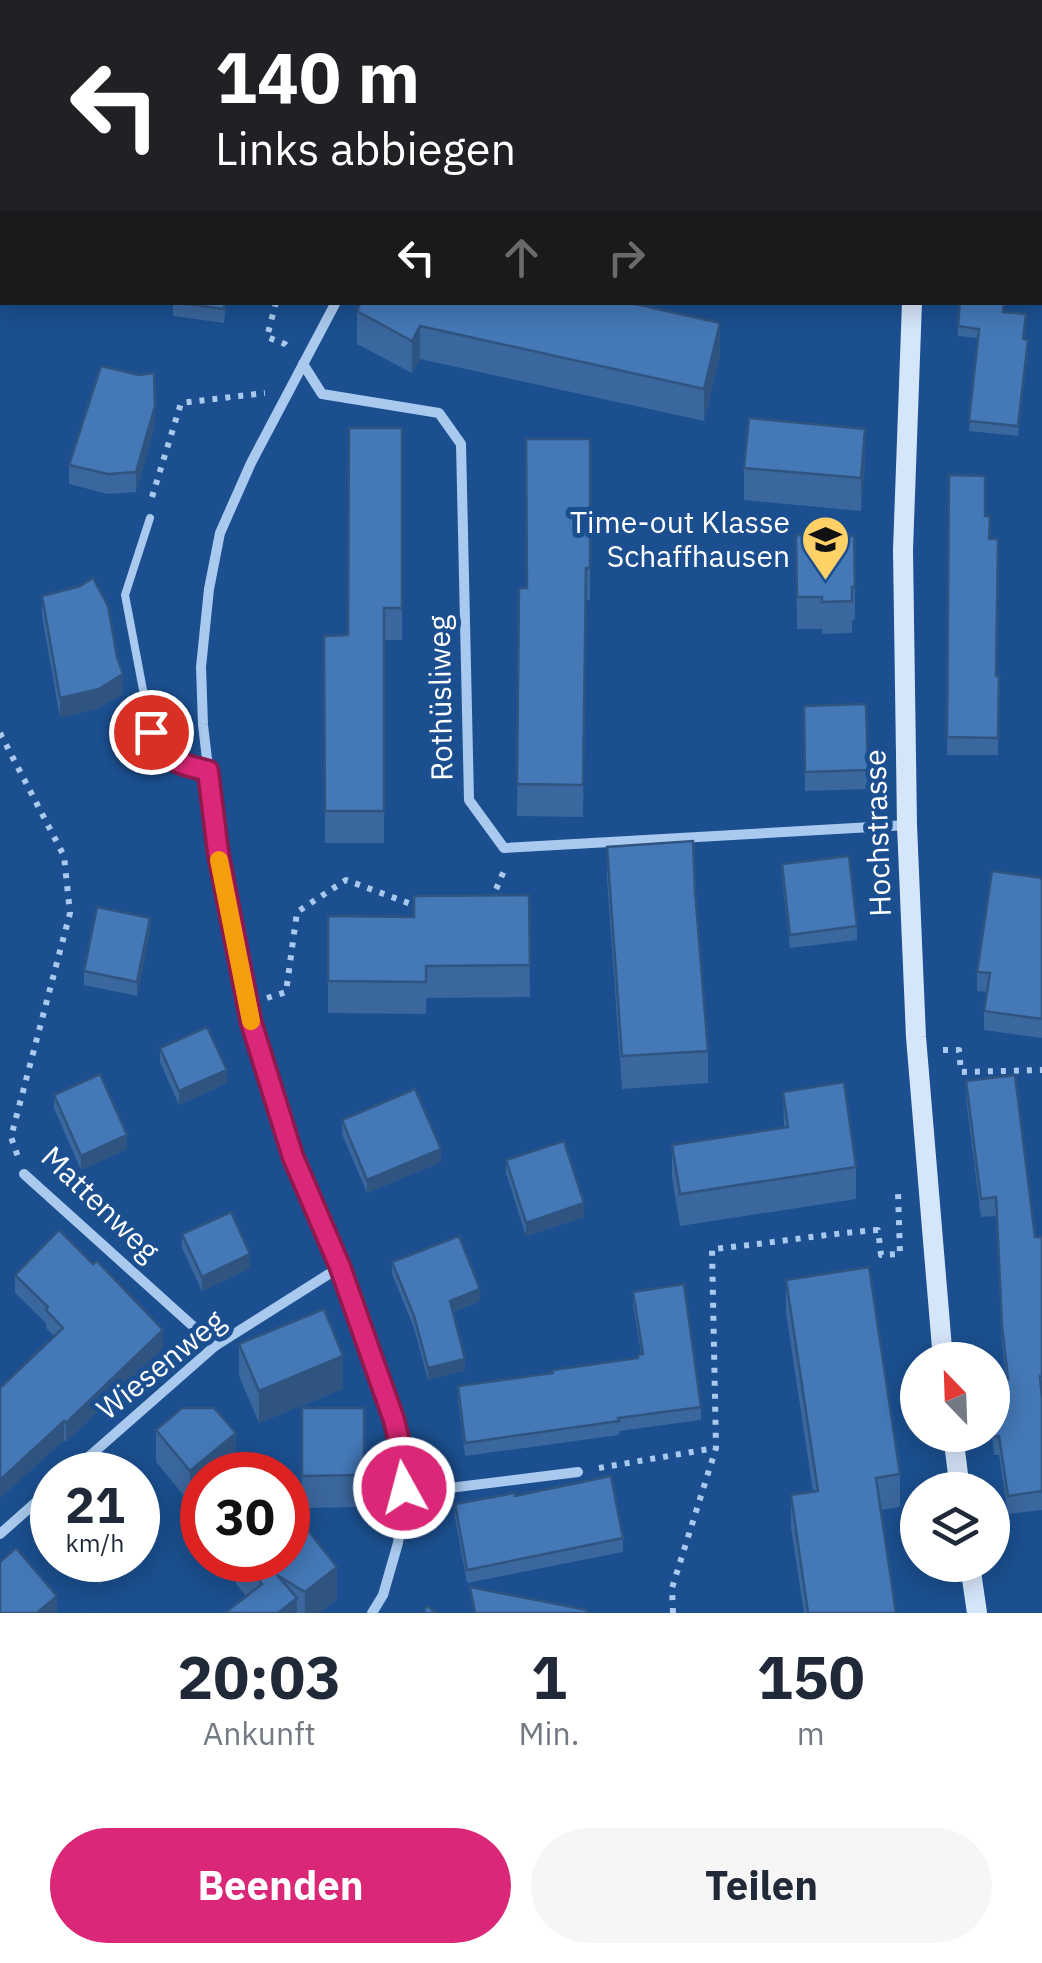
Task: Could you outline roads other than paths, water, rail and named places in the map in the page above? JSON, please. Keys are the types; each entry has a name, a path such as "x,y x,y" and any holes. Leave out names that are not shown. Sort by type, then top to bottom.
{"street":[{"path":"334,305 250,463 220,533 200,667 218,852 247,1004 293,1157 340,1267 394,1420 403,1458 398,1543 383,1595 372,1613"},
{"name":"Hochstrasse","path":"912,305 902,550 906,825 916,1037 942,1342"},
{"name":"Rothüsliweg","path":"303,364 322,394 439,412 461,444 469,800 504,848 906,825"},
{"name":"Mattenweg","path":"24,1174 215,1346"},
{"name":"Wiesenweg","path":"94,1452 215,1346 340,1267"},
{"path":"404,1488 440,1488 578,1472"},
{"path":"0,1534 30,1507"},
{"path":"972,1582 977,1613"}],"lane":[{"path":"150,518 126,594 151,732 168,759 208,771"}],"place":[{"name":"Time-out Klasse Schaffhausen","path":"825,582"}]}
